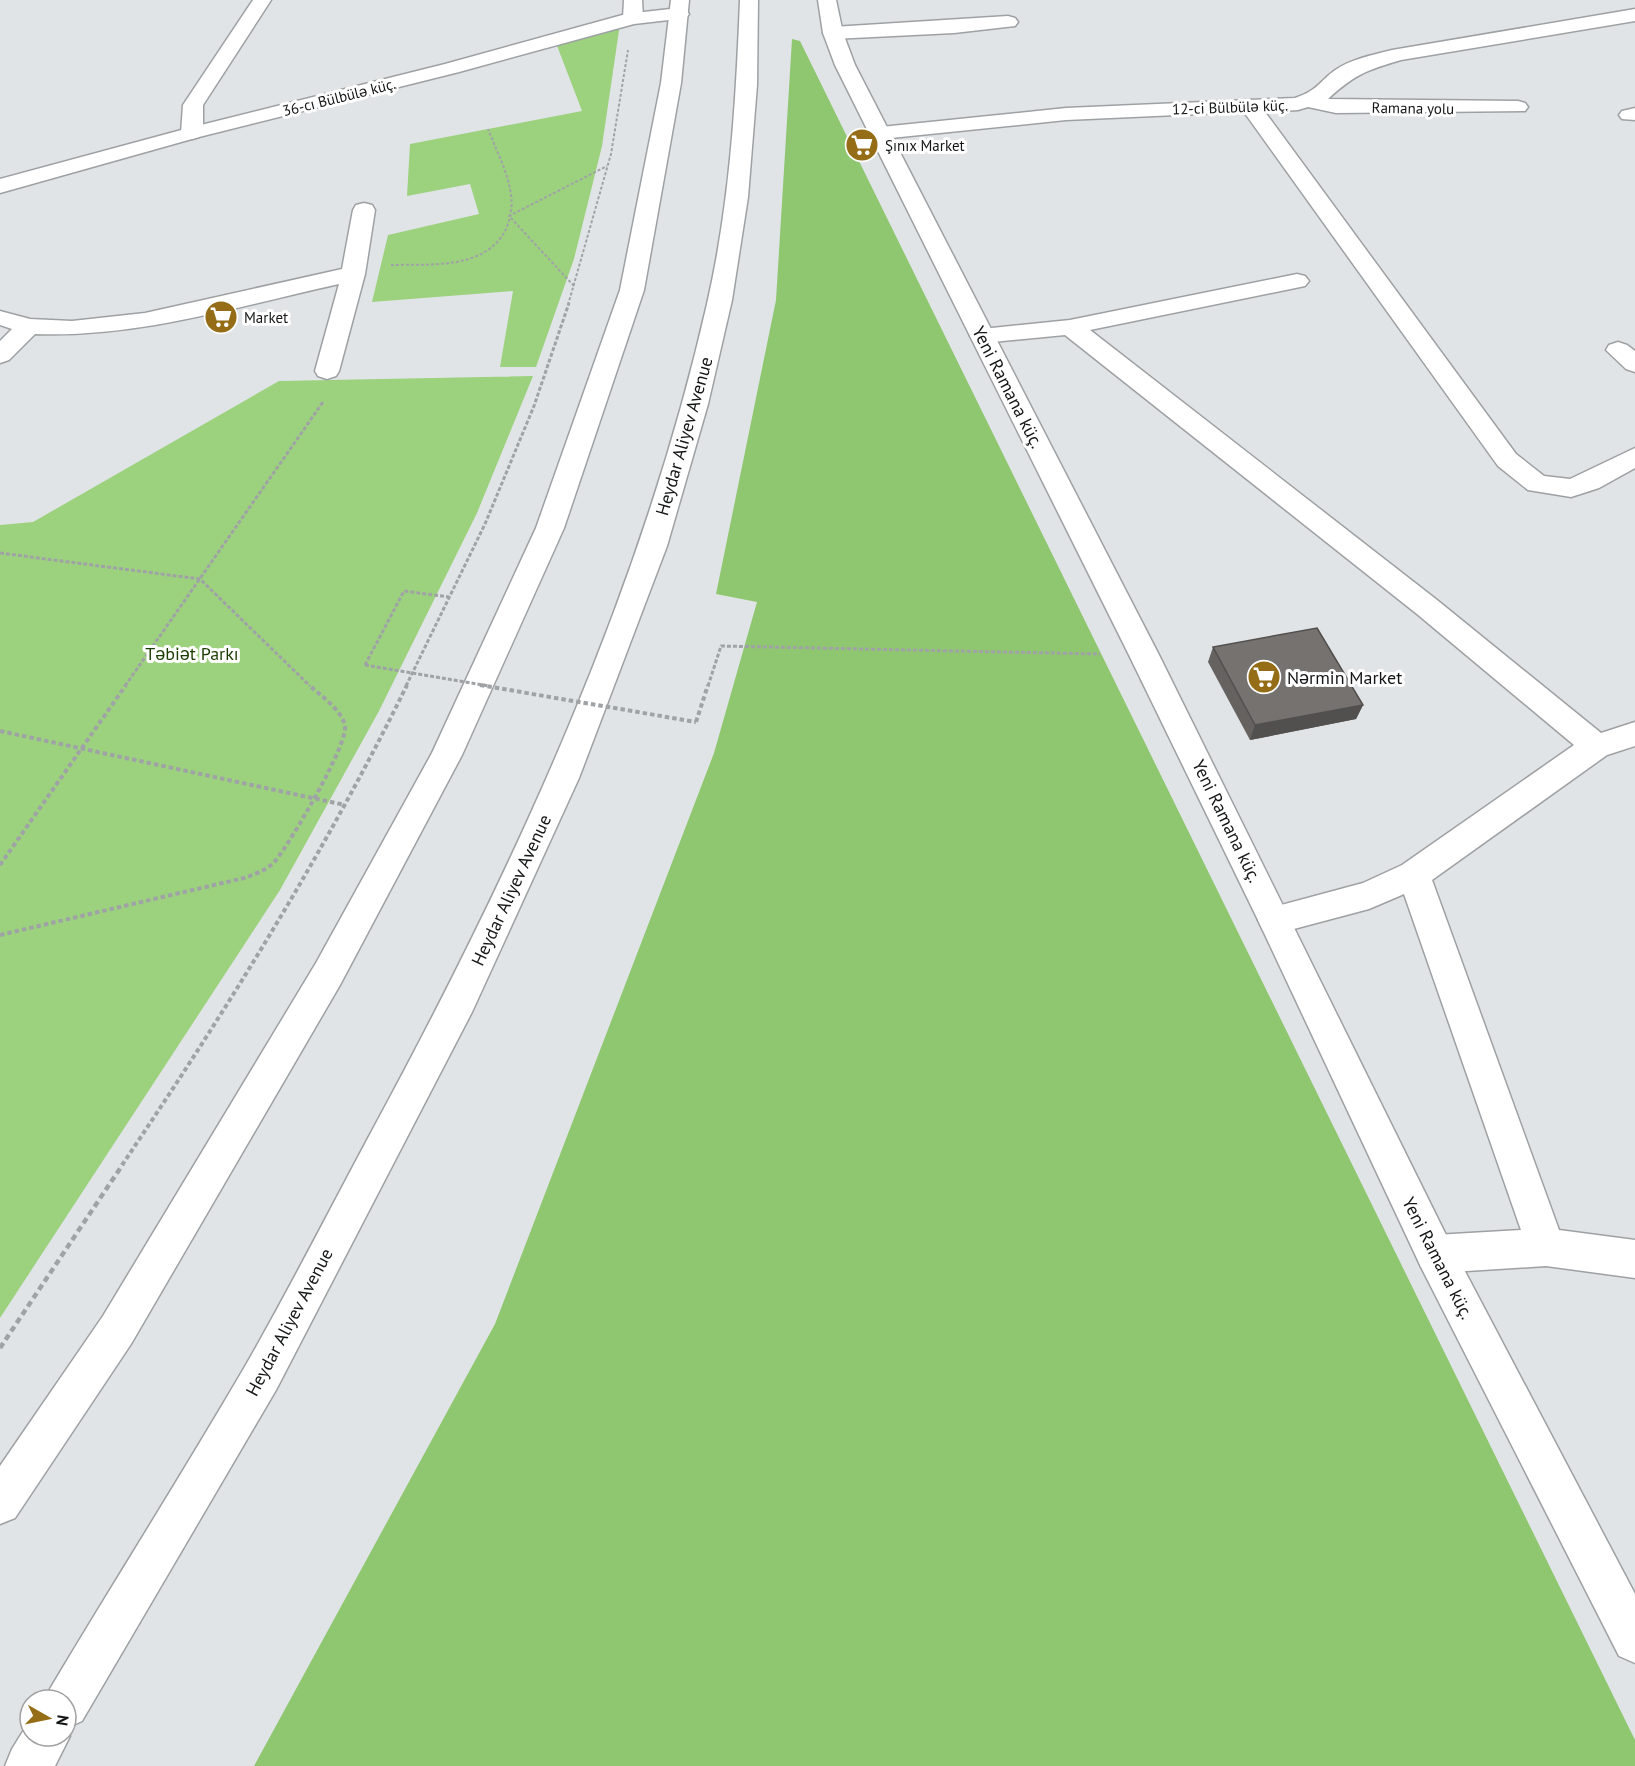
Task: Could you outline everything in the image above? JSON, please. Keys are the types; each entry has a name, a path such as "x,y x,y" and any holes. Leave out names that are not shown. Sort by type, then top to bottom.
{"main road":[{"path":"192,133 193,105 262,0"},
{"name":"Heydar Aliyev Avenue","path":"76,1688 262,1376 460,1001 563,778 653,546 698,392 720,300 737,196 747,85 749,0"},
{"name":"Yeni Ramana küç.","path":"826,0 833,33 845,65 1144,655 1275,920 1435,1254 1635,1640"},
{"path":"0,1503 117,1330 328,974 447,754 550,528 632,290 671,83 679,7"},
{"name":"36-cı Bülbülə küç.","path":"0,186 192,133 452,68 633,9 679,7"},
{"name":"12-ci Bülbülə küç.","path":"881,133 1066,114 1289,105 1308,101 1328,90 1342,75 1361,65 1399,54 1635,15"},
{"path":"833,33 1008,22"},
{"name":"Ramana yolu","path":"1308,101 1336,107 1518,107"},
{"path":"1251,108 1507,460 1537,484 1570,488 1590,482 1635,457"},
{"path":"327,371 353,274 363,210"},
{"path":"0,318 29,326 72,328 146,320 353,274"},
{"path":"982,336 1070,327 1297,281"},
{"path":"0,355 29,326"},
{"path":"1070,327 1427,607 1596,746"},
{"path":"1275,920 1369,895 1414,875 1476,834 1596,746 1635,734"},
{"path":"1414,875 1546,1247"},
{"path":"1435,1254 1546,1247 1635,1259"},
{"path":"29,1766 40,1748"}],"path":[{"path":"0,1348 173,1090 319,854 485,524 534,406 574,286 608,166 633,9"},
{"path":"353,274 381,265 450,263 474,258 495,248 506,227 512,198 488,129"},
{"path":"509,216 608,166"},
{"path":"509,216 574,286"},
{"path":"0,865 326,399"},
{"path":"0,553 200,579 342,717 346,729 341,746 313,798 276,860 265,870 244,878 0,935"},
{"path":"449,597 404,591 365,665 696,722 721,646 1144,655"},
{"path":"0,731 345,805"}],"green space":[{"path":"620,24 602,146 574,259 536,367 500,367 513,291 372,302 388,235 479,214 470,184 407,196 410,144 582,111 556,43"},
{"path":"792,39 800,41 1635,1740 1635,1766 254,1766 495,1324 714,753 757,602 716,594 776,300"},
{"name":"Təbiət Parkı","path":"533,376 477,513 379,711 280,890 0,1318 0,525 33,522 279,381"}],"building":[{"path":"1317,628 1363,705 1255,725 1213,647"}],"place":[{"name":"Şınıx Market","path":"862,145"},
{"name":"Market","path":"221,317"},
{"name":"Nərmin Market","path":"1264,677"}]}
